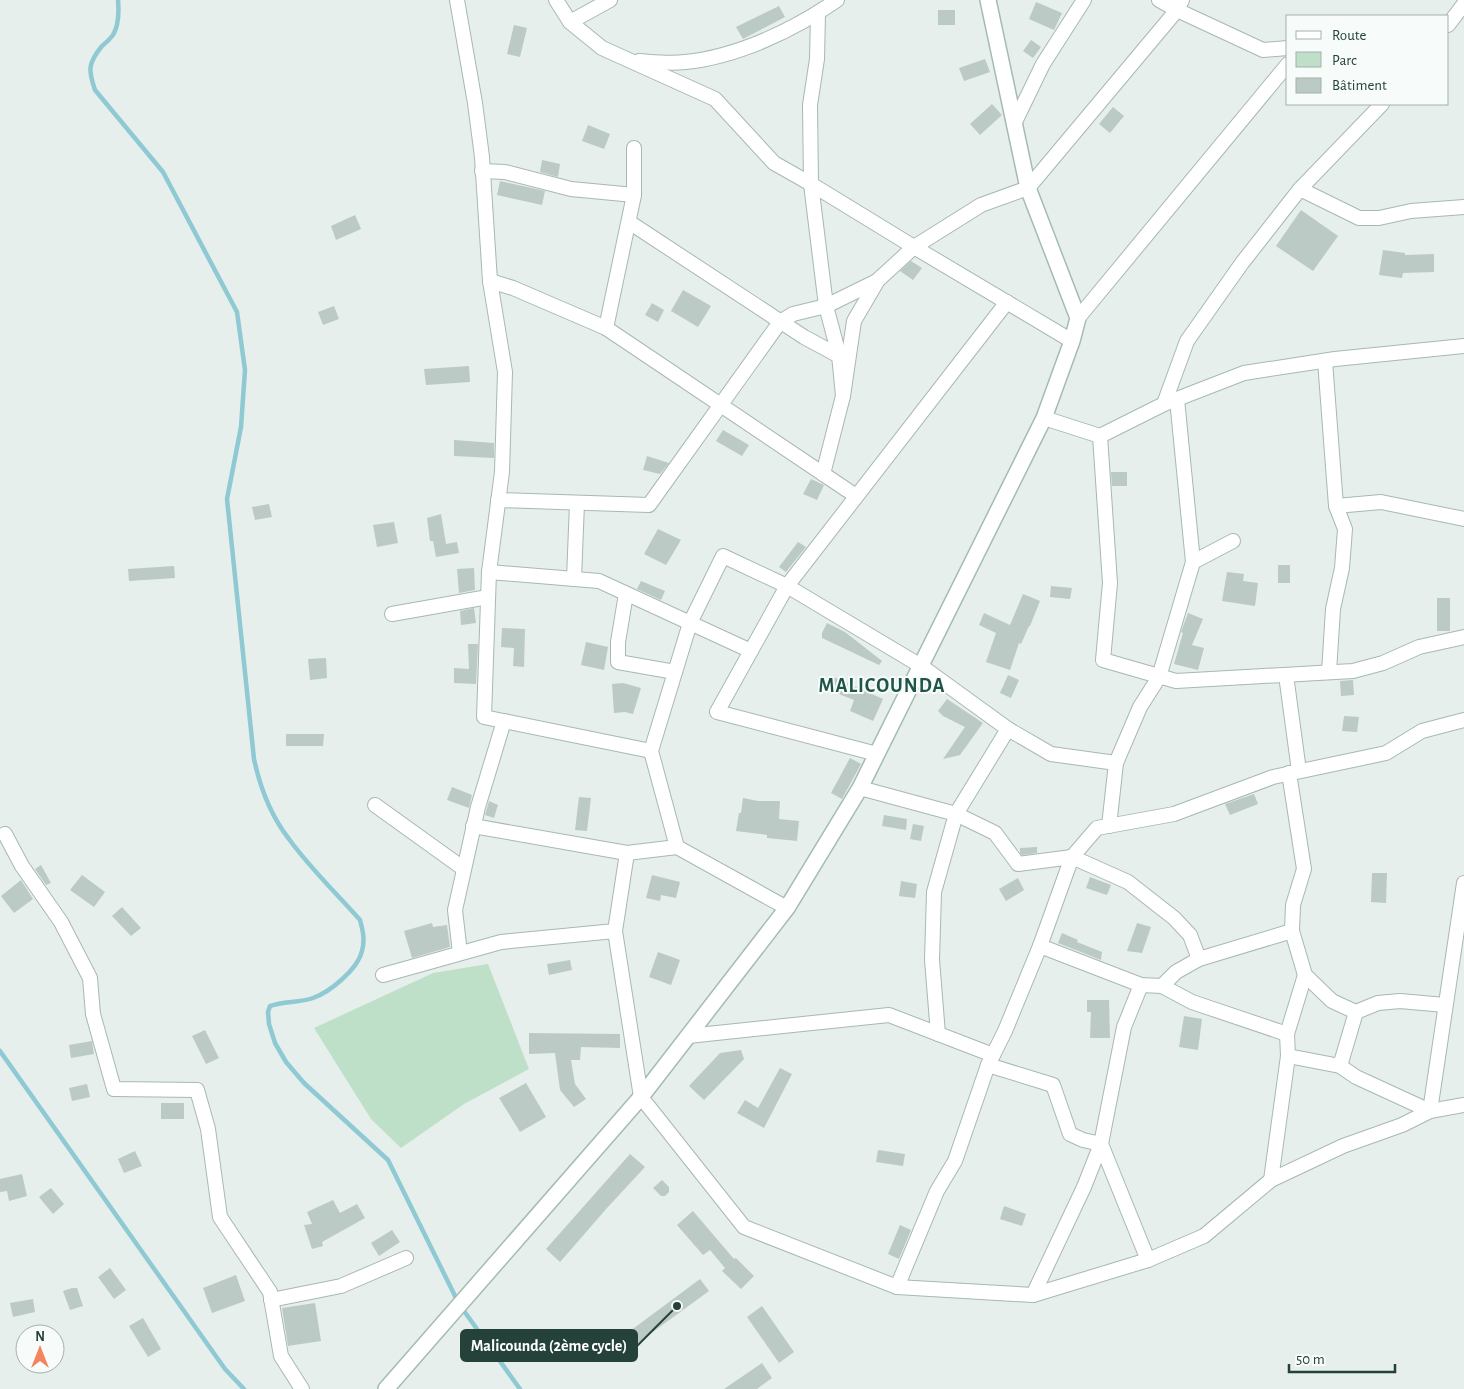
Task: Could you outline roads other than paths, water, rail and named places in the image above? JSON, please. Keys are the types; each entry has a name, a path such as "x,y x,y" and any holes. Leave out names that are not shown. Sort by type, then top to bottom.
{"main road":[{"path":"386,1389 641,1097 787,908 860,788 1044,418 1072,341 1078,318 1028,188 988,0"}],"street":[{"path":"457,0 475,103 482,157 490,281 505,372 502,472 489,572 484,717 651,751"},
{"path":"556,0 570,22 602,48 715,99 774,163 1072,341"},
{"path":"570,22 610,0"},
{"path":"631,61 684,62 723,55 775,36 818,13 836,0"},
{"path":"1014,124 1043,64 1084,0"},
{"path":"1159,0 1180,5 1263,50 1286,48"},
{"path":"1449,24 1464,4"},
{"path":"498,500 650,505 780,322 793,314 826,306 878,280 914,247 981,205 1028,188 1180,5"},
{"path":"818,13 817,59 810,105 811,184 826,306 844,358"},
{"path":"1078,318 1286,66"},
{"path":"1109,826 1116,763 1140,707 1159,677 1193,562 1170,402 1187,341 1242,262 1300,189 1381,105"},
{"path":"606,328 634,195 634,148"},
{"path":"482,171 505,172 572,190 634,195"},
{"path":"1300,189 1359,218 1379,218 1411,211 1464,207"},
{"path":"629,222 780,322 844,358"},
{"path":"823,474 843,396 844,358 854,321 878,280"},
{"path":"490,281 513,288 606,328 856,496"},
{"path":"877,754 717,712 787,586 1007,302"},
{"path":"1044,418 1100,436 1170,402 1244,373 1324,361 1464,346"},
{"path":"1324,361 1336,506 1345,529 1342,568 1333,609 1329,672"},
{"path":"1100,436 1110,583 1103,660 1176,681 1286,675 1361,669 1383,663 1419,647 1464,638"},
{"path":"1336,506 1381,502 1464,519"},
{"path":"574,579 576,503"},
{"path":"1193,562 1233,541"},
{"path":"677,848 651,751 690,623 723,556 787,586 921,666 1008,729 1051,754 1116,763"},
{"path":"489,572 599,581 751,651"},
{"path":"626,594 618,642 618,662 675,672"},
{"path":"392,614 488,597"},
{"path":"1286,675 1304,869 1293,905 1292,931 1305,975 1332,1001 1356,1012"},
{"path":"897,1287 936,1191 955,1161 990,1060 1005,1031 1040,946 1072,857 1097,828 1174,814 1273,777 1386,753 1422,731 1464,720"},
{"path":"460,953 455,910 473,826 504,721"},
{"path":"938,1034 932,960 934,892 956,814 1008,729"},
{"path":"860,788 956,814 995,833 1018,864 1072,857 1128,882 1174,918 1190,935 1199,958"},
{"path":"375,805 464,868"},
{"path":"473,826 627,853 677,848 787,908"},
{"path":"5,834 22,866 61,922 90,978 93,1014 114,1088 197,1090 208,1129 220,1217 270,1292 281,1356 302,1389"},
{"path":"627,853 615,931 641,1097 744,1227 897,1287 1033,1295 1148,1260 1204,1236 1271,1180 1343,1146 1402,1125 1430,1111 1464,1105"},
{"path":"1430,1111 1464,883"},
{"path":"383,975 501,942 615,931"},
{"path":"1162,986 1176,972 1199,958 1292,931"},
{"path":"1040,946 1141,985 1162,986 1192,1002 1287,1034"},
{"path":"1271,1180 1288,1056 1287,1034 1305,975"},
{"path":"1033,1295 1084,1187 1101,1144 1124,1027 1141,985"},
{"path":"1340,1066 1356,1012 1378,1002 1400,1001 1445,1005"},
{"path":"688,1036 889,1015 938,1034 990,1060 1053,1085 1070,1134 1083,1140 1101,1144"},
{"path":"1288,1056 1340,1066 1356,1077 1430,1111"},
{"path":"1101,1144 1148,1260"},
{"path":"271,1300 341,1286 406,1258"}],"waterway":[{"path":"118,0 118,18 115,31 111,38 97,52 92,62 90,72 95,90 163,172 237,312 245,370 241,427 227,499 256,770 267,801 277,821 305,860 360,920 363,932 363,947 359,958 342,979 327,991 313,998 270,1006 268,1012 269,1024 275,1043 286,1062 304,1083 388,1160 455,1296 520,1389"},
{"path":"0,1051 225,1369 244,1389"}],"place":[{"name":"Malicounda (2ème cycle)","path":"677,1306"}],"district":[{"name":"MALICOUNDA","path":"882,686"}]}
